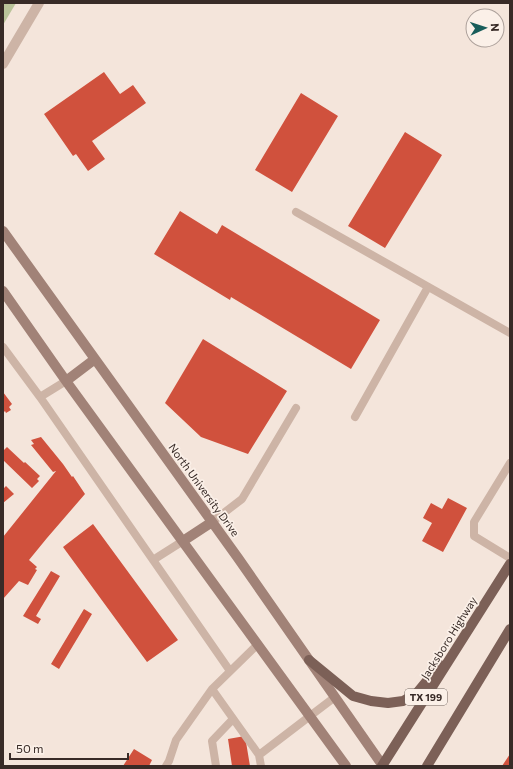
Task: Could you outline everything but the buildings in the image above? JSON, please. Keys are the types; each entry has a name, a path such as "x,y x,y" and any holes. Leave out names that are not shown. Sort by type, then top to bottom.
{"main road":[{"name":"North University Drive","path":"3,231 212,522 382,766"},
{"path":"3,291 66,381 346,766"},
{"path":"66,381 95,359"},
{"path":"182,541 212,522"},
{"name":"Jacksboro Highway","path":"382,766 510,564"},
{"path":"309,660 353,696 371,701 388,703 403,701 417,693 471,627"},
{"name":"TX 199","path":"427,766 510,629"}],"street":[{"path":"3,64 40,3"}],"lane":[{"path":"296,212 510,333"},
{"path":"355,417 428,287"},
{"path":"3,347 40,397 230,671"},
{"path":"40,397 66,381"},
{"path":"212,522 242,499 296,408"},
{"path":"510,463 474,522 474,536 510,558"},
{"path":"153,560 182,541"},
{"path":"166,766 176,740 212,689 258,644"},
{"path":"212,689 259,755 261,766"},
{"path":"259,755 334,697"},
{"path":"216,766 212,741 233,719"}],"green space":[{"path":"3,3 16,3 3,25"}]}
